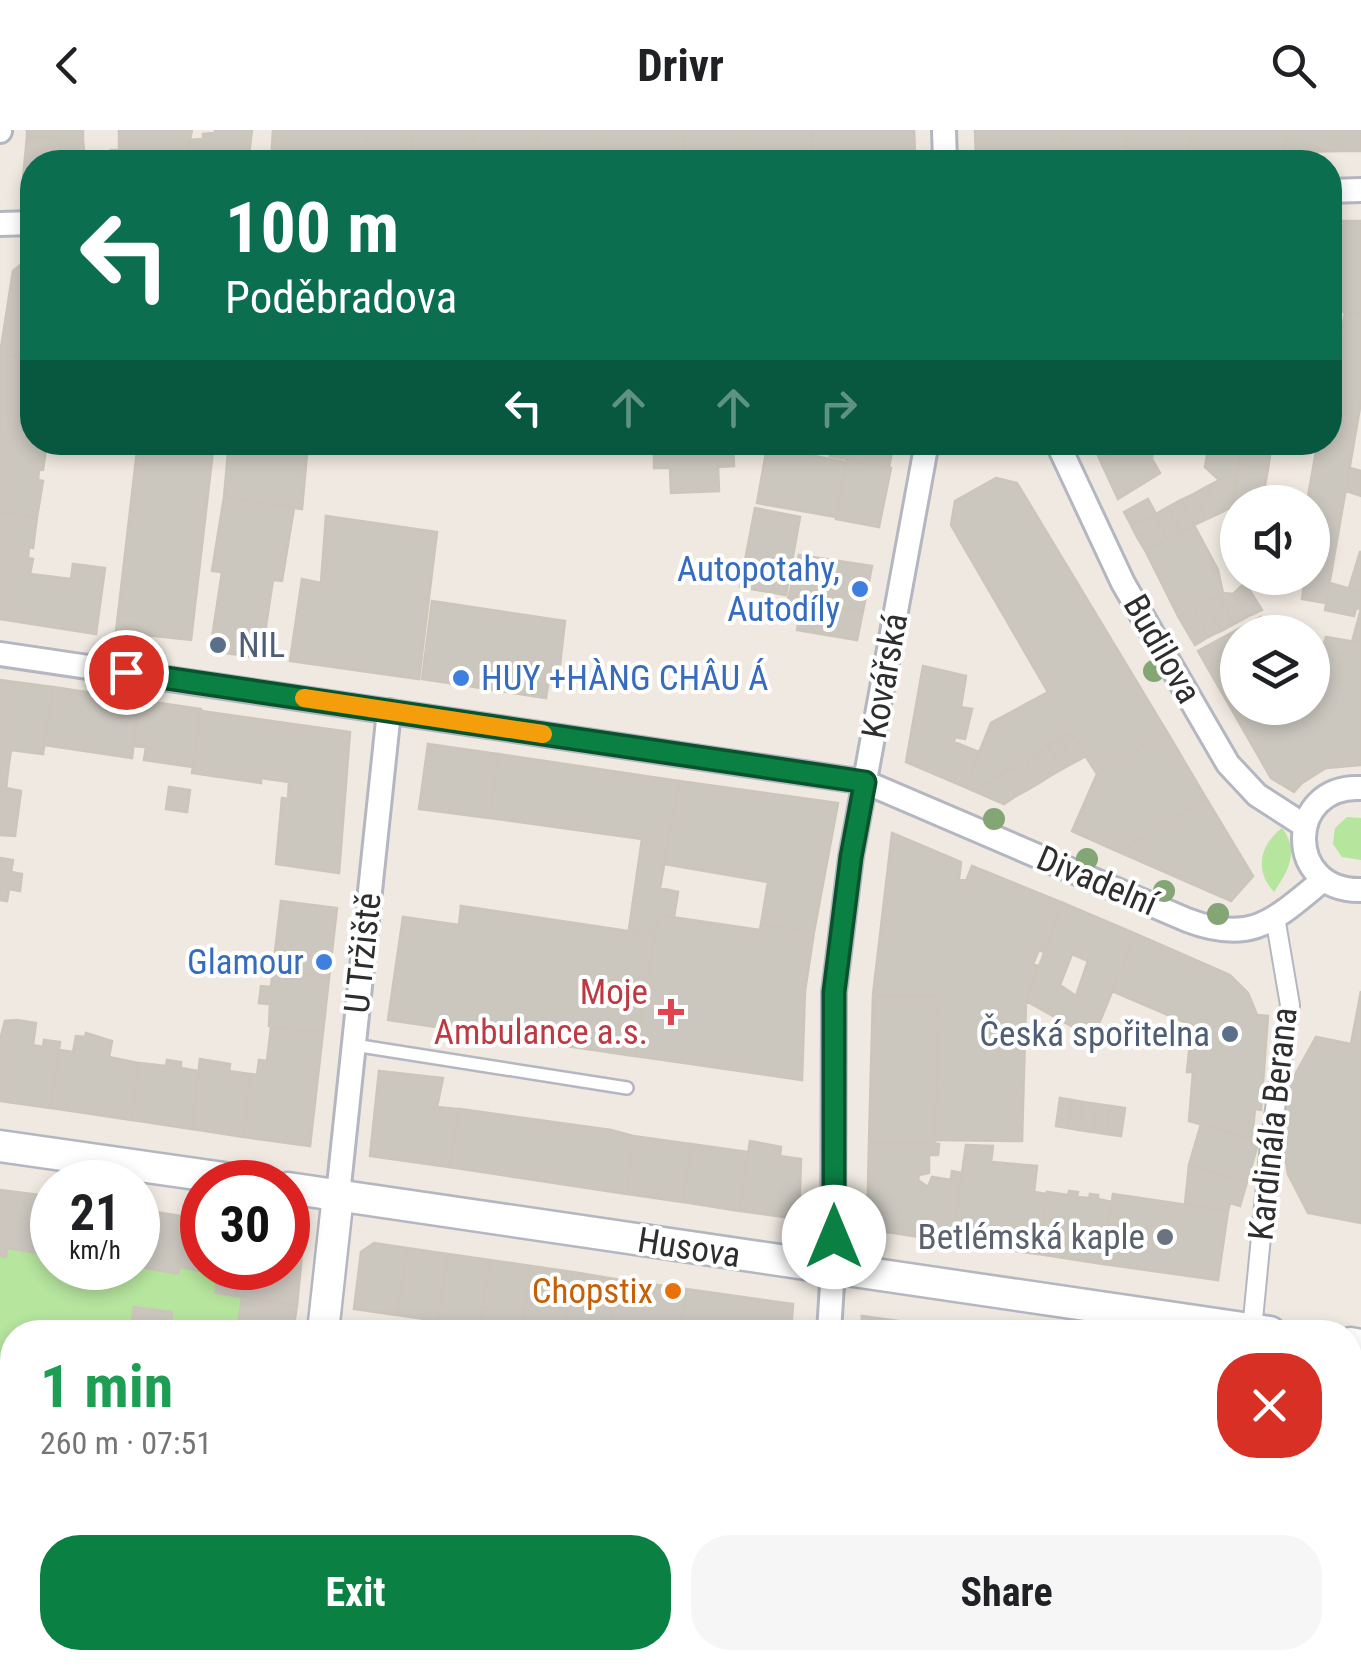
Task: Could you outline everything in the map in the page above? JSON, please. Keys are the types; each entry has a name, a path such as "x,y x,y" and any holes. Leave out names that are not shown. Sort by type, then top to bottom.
{"street":[{"name":"Kovářská","path":"830,1320 834,992 851,857 925,455"},
{"name":"Budilova","path":"1063,455 1123,583 1228,764 1257,795 1305,826"},
{"name":"Divadelní","path":"0,654 865,782 1212,930 1236,932 1275,917 1324,880"},
{"name":"U Tržiště","path":"338,1194 389,711"},
{"path":"1361,788 1340,790 1324,798 1312,810 1305,826 1305,852 1312,867 1324,880 1340,888 1361,890"},
{"name":"Kardinála Berana","path":"1259,1320 1270,1144 1290,1004 1275,917"},
{"path":"0,1146 180,1172"},
{"name":"Husova","path":"310,1191 1176,1320"},
{"path":"324,1320 338,1194"}],"lane":[{"path":"354,1045 627,1088"}],"green space":[{"path":"1347,817 1361,818 1361,860 1342,857 1333,844 1335,828"},
{"path":"1282,828 1291,853 1274,892 1264,875 1262,858 1269,842"},
{"path":"7,1248 30,1249 30,1290 160,1290 160,1271 177,1274 180,1267 180,1290 216,1290 242,1297 239,1320 0,1320 0,1256 6,1256"}],"building":[{"path":"27,130 83,130 83,141 27,136"},
{"path":"119,130 192,130 188,150 119,150"},
{"path":"252,130 250,150 187,150 189,140"},
{"path":"273,130 368,130 367,150 272,150"},
{"path":"368,130 413,130 412,150 367,150"},
{"path":"413,130 473,130 472,150 412,150"},
{"path":"473,130 537,130 537,150 472,150"},
{"path":"537,130 597,130 597,150 537,150"},
{"path":"597,130 684,130 684,150 597,150"},
{"path":"684,130 749,130 750,150 684,150"},
{"path":"749,130 812,130 813,150 750,150"},
{"path":"812,130 914,130 915,150 813,150"},
{"path":"975,130 1061,130 1062,150 976,150"},
{"path":"1061,130 1128,130 1127,150 1062,150"},
{"path":"1128,130 1191,130 1188,150 1127,150"},
{"path":"1191,130 1288,130 1283,150 1188,150"},
{"path":"1288,130 1342,130 1341,150 1283,150"},
{"path":"1342,130 1361,130 1361,151 1341,150"},
{"path":"27,136 83,141 84,150 26,150"},
{"path":"1342,221 1361,221 1361,314 1342,312"},
{"path":"20,265 20,356 0,354 13,271"},
{"path":"1345,312 1361,314 1361,402 1330,580 1330,485 1310,485 1315,455 1342,455"},
{"path":"0,354 20,356 20,455 45,455 43,470 39,470 38,480 43,481 37,517 0,512"},
{"path":"136,455 212,455 191,640 116,632"},
{"path":"228,455 307,455 302,509 224,497"},
{"path":"654,455 734,455 734,466 718,467 719,491 671,493 670,468 654,468"},
{"path":"766,455 809,455 846,462 836,517 757,503"},
{"path":"830,455 891,455 889,467"},
{"path":"1111,455 1152,455 1160,473 1118,499 1100,460"},
{"path":"1207,455 1240,455 1237,471 1219,480 1205,467"},
{"path":"1241,455 1270,455 1268,469 1239,464"},
{"path":"847,460 891,468 879,527 836,519"},
{"path":"1239,464 1268,469 1265,485 1236,485"},
{"path":"1350,468 1361,471 1361,496 1346,491"},
{"path":"1237,471 1235,485 1220,485 1220,513 1206,487"},
{"path":"996,478 1017,483 1167,732 1097,774 1070,732 974,791 965,787 991,723 1048,692 951,525 955,501"},
{"path":"1206,487 1220,513 1207,519 1194,494"},
{"path":"1194,494 1207,519 1194,525 1181,500"},
{"path":"224,497 294,508 282,581 273,580 261,658 210,651 222,572 212,571"},
{"path":"1148,499 1156,514 1131,525 1124,512"},
{"path":"1181,500 1194,525 1181,532 1168,507"},
{"path":"1168,507 1181,532 1167,539 1156,514"},
{"path":"755,508 800,517 786,595 740,587"},
{"path":"0,512 37,517 33,548 29,547 28,558 33,559 30,574 71,579 73,564 105,568 96,634 0,619"},
{"path":"1156,514 1161,525 1137,537 1131,525"},
{"path":"326,516 437,532 419,679 290,661 302,579 321,583"},
{"path":"1161,525 1167,539 1145,550 1137,537"},
{"path":"1194,525 1218,570 1220,595 1178,616 1145,550"},
{"path":"1361,552 1361,592 1349,588"},
{"path":"799,555 872,566 863,611 788,599"},
{"path":"1330,583 1361,592 1361,609 1356,608 1354,616 1325,610"},
{"path":"1234,595 1253,595 1262,610 1246,615"},
{"path":"1234,595 1246,615 1229,615 1219,596"},
{"path":"1303,595 1327,595 1326,603 1302,599"},
{"path":"1219,596 1229,615 1220,615 1220,629 1206,602"},
{"path":"788,599 863,611 857,640 797,630 799,619 785,617 783,624"},
{"path":"432,601 565,621 559,673 550,671 546,698 422,679"},
{"path":"1206,602 1220,631 1208,637 1194,608"},
{"path":"1194,608 1208,637 1195,645 1178,616"},
{"path":"1361,609 1361,643 1352,642"},
{"path":"1330,638 1361,643 1361,765 1326,768 1294,792 1271,778 1241,725 1330,725"},
{"path":"1220,639 1220,689 1198,651"},
{"path":"923,666 966,676 961,707 972,709 965,739 955,737 954,742 979,752 965,787 906,762"},
{"path":"0,680 53,687 43,754 11,750 9,763 0,762"},
{"path":"53,687 139,700 132,758 44,745"},
{"path":"139,700 201,709 193,767 144,760 146,747 133,746"},
{"path":"201,711 350,732 339,873 276,864 282,798 288,799 289,782 261,778 261,783 192,773"},
{"path":"1070,732 1086,756 1073,763 1060,739"},
{"path":"1167,732 1206,798 1119,852 1072,831 1097,774"},
{"path":"1060,739 1073,763 1062,769 1048,746"},
{"path":"428,744 498,754 490,818 419,809"},
{"path":"1048,746 1062,769 1050,776 1036,753"},
{"path":"1036,753 1050,776 1039,783 1025,760"},
{"path":"498,754 679,781 660,888 678,892 674,917 658,915 655,935 629,929 642,839 490,818"},
{"path":"1025,760 1039,783 1027,790 1013,767"},
{"path":"0,762 9,763 6,788 21,791 15,836 0,835"},
{"path":"1013,767 1027,790 1016,796 1001,774"},
{"path":"1001,774 1016,796 1004,804 974,791"},
{"path":"679,781 838,803 814,932 761,924 768,882 664,864"},
{"path":"169,787 190,790 187,812 166,809"},
{"path":"1206,798 1253,876 1231,901 1119,852"},
{"path":"892,833 961,862 959,879 966,881 972,866 1063,903 1044,952 1039,950 1033,964 1038,966 1026,1001 1022,1141 935,1140 939,997 873,995"},
{"path":"0,858 13,860 11,872 22,874 20,891 9,889 7,901 0,900"},
{"path":"281,901 337,908 329,978 273,969"},
{"path":"1063,903 1136,934 1093,1038 1026,1001","holes":["1072,954 1088,961 1076,996 1060,985"]},
{"path":"461,906 655,935 635,1056 388,1020 403,917 459,925"},
{"path":"658,915 760,930 761,924 814,932 805,991 802,1080 635,1056"},
{"name":"Česká spořitelna","path":"1136,934 1230,975 1248,993 1257,1015 1268,1016 1261,1110 1255,1109 1252,1138 1189,1121 1193,1072 1187,1072 1190,1041 1196,1027 1112,991"},
{"path":"273,969 329,978 323,1032 269,1026 270,1004 259,1003 261,986 271,987"},
{"path":"1361,991 1361,1223 1308,1213 1288,1174 1283,1142 1288,1096 1296,1073 1316,1037 1351,1044"},
{"path":"873,995 939,997 935,1144 869,1142"},
{"path":"5,1021 36,1023 33,1045 43,1047 44,1040 60,1042 51,1108 0,1101 0,1040"},
{"path":"271,1027 323,1032 310,1146 244,1137 250,1074 257,1075 259,1060 267,1061"},
{"path":"86,1033 112,1041 109,1057 138,1063 132,1120 51,1108 59,1050 73,1052 76,1036 85,1037"},
{"path":"200,1059 230,1064 229,1071 250,1074 244,1137 192,1129"},
{"path":"167,1060 198,1071 192,1129 132,1120 138,1063 166,1066"},
{"path":"379,1071 443,1078 437,1107 459,1109 449,1167 370,1156"},
{"path":"1060,1098 1072,1100 1068,1128 1056,1126"},
{"path":"1072,1100 1083,1102 1079,1130 1068,1128"},
{"path":"1083,1102 1097,1104 1093,1132 1079,1130"},
{"path":"1097,1104 1111,1106 1106,1134 1093,1132"},
{"path":"1111,1106 1125,1108 1121,1136 1106,1134"},
{"path":"460,1109 633,1136 627,1194 449,1167"},
{"path":"1201,1124 1259,1141 1247,1182 1189,1165"},
{"path":"633,1136 691,1144 683,1202 627,1194"},
{"path":"750,1141 781,1147 780,1156 801,1159 799,1219 740,1211"},
{"path":"869,1142 939,1144 938,1155 929,1155 929,1173 919,1175 918,1180 928,1187 932,1177 951,1180 952,1171 962,1173 952,1242 867,1229"},
{"path":"691,1144 748,1152 740,1211 683,1202"},
{"path":"966,1145 993,1146 991,1162 1037,1166 1034,1192 1047,1194 1038,1254 952,1242"},
{"path":"1189,1165 1247,1182 1240,1206 1230,1203 1228,1211 1185,1204"},
{"path":"0,1190 30,1194 30,1252 7,1248 6,1257 0,1256"},
{"path":"1069,1191 1078,1192 1077,1197 1098,1195 1098,1199 1112,1202 1103,1264 1038,1254 1047,1192 1068,1195"},
{"name":"Betlémská kaple","path":"1113,1194 1228,1211 1218,1280 1103,1264"},
{"path":"160,1213 180,1216 178,1274 160,1271"},
{"path":"374,1243 407,1248 397,1315 354,1309 361,1252"},
{"path":"407,1248 448,1254 438,1320 397,1315"},
{"path":"448,1254 490,1260 481,1320 438,1320"},
{"path":"490,1260 531,1266 523,1320 481,1320"},
{"path":"531,1266 573,1272 566,1320 523,1320"},
{"path":"573,1272 615,1279 610,1320 566,1320"},
{"path":"615,1279 686,1289 682,1320 610,1320"},
{"path":"686,1289 793,1304 792,1320 682,1320"},
{"path":"216,1290 298,1290 297,1305"},
{"path":"242,1297 297,1305 295,1320 239,1320"},
{"path":"134,1307 172,1312 171,1320 132,1320"}],"slow traffic":[{"path":"304,698 543,734"}],"place":[{"name":"Autopotahy, Autodíly","path":"860,589"},
{"name":"NIL","path":"218,645"},
{"name":"HUY +HÀNG CHÂU Á","path":"461,678"},
{"name":"Glamour","path":"324,962"},
{"name":"Moje Ambulance a.s.","path":"671,1012"},
{"name":"Česká spořitelna","path":"1230,1034"},
{"name":"Betlémská kaple","path":"1165,1237"},
{"name":"Chopstix","path":"673,1291"}],"route":[{"path":"126,672 865,782 834,992 834,1237"}]}
